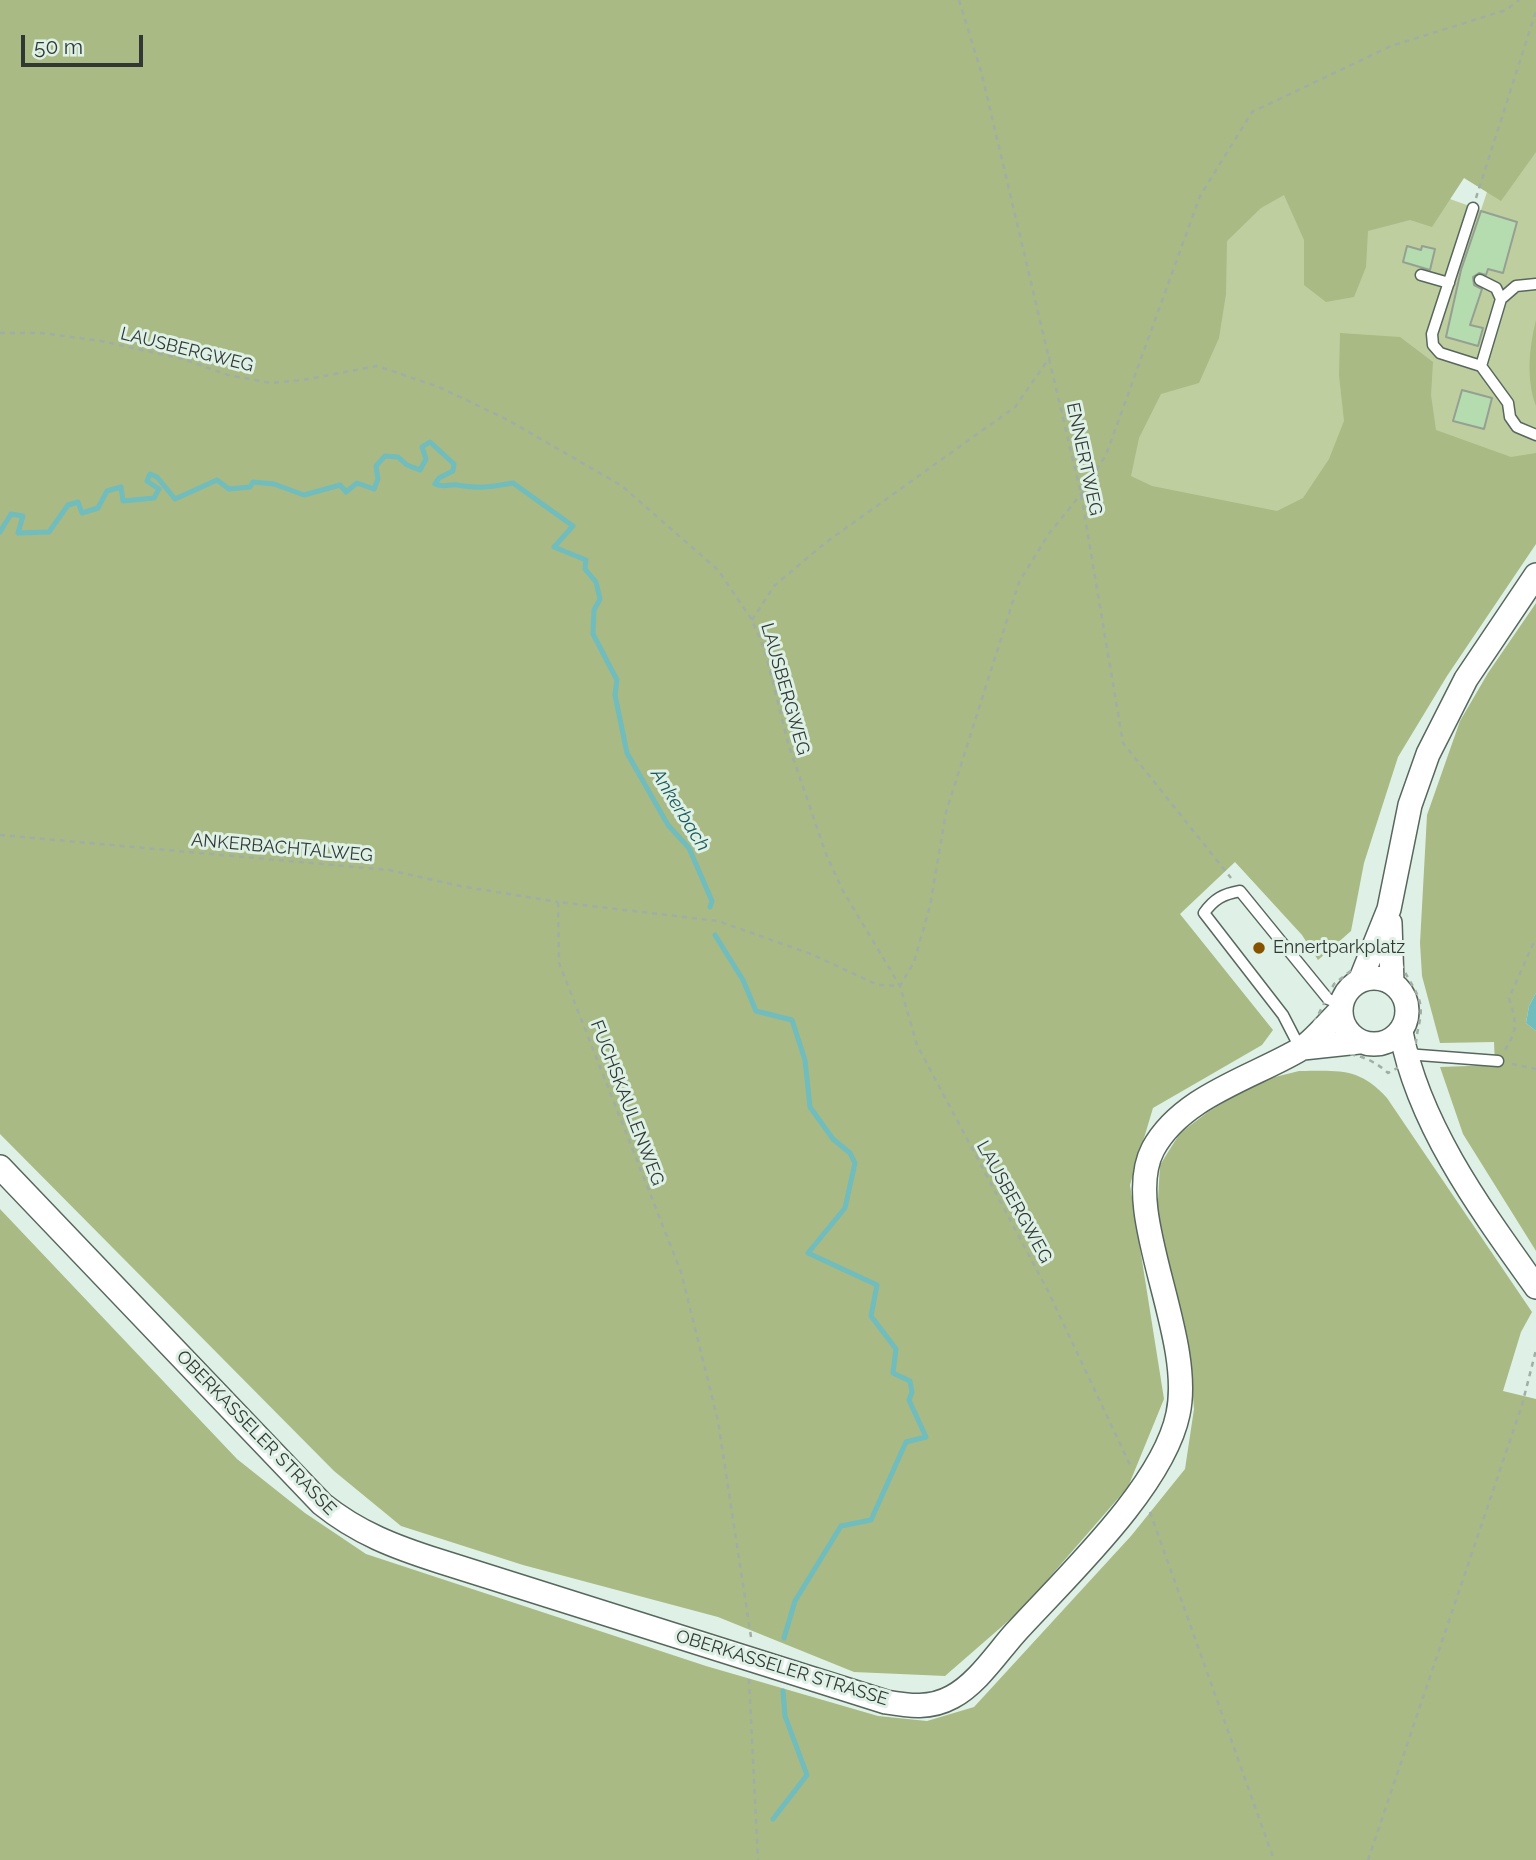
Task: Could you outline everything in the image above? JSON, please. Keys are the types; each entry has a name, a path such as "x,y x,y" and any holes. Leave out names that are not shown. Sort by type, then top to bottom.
{"street":[{"path":"1536,575 1466,680 1429,754 1410,805 1389,909 1377,952 1360,981 1345,994 1341,1007 1344,1027 1396,1068 1420,1098 1489,1221 1536,1287"},
{"path":"1364,1043 1391,1041 1401,1032 1408,1013 1406,1002 1392,983 1377,952"},
{"path":"1360,981 1371,978 1392,983"},
{"name":"OBERKASSELER STRASSE","path":"0,1167 321,1504 349,1525 379,1541 415,1553 886,1702 913,1707 934,1705 956,1695 974,1678 1141,1488 1167,1448 1178,1414 1182,1374 1146,1210 1144,1180 1151,1152 1165,1130 1191,1107 1302,1048 1341,1007"},
{"path":"1401,1032 1420,1098"},
{"name":"OBERKASSELER STRASSE","path":"1302,1048 1364,1043"}],"lane":[{"path":"1473,208 1432,334 1433,345 1440,353 1481,366 1508,403 1510,417 1517,427 1536,435"},
{"path":"1421,275 1449,283"},
{"path":"1480,280 1496,288 1501,299"},
{"path":"1481,366 1501,299 1516,286 1536,284"},
{"path":"1302,1048 1283,1015 1204,913 1213,901 1226,893 1240,891 1328,999 1341,1007"},
{"path":"1408,1059 1498,1061"}],"path":[{"name":"ENNERTWEG","path":"959,0 982,75 1081,494 1123,743 1240,891"},
{"path":"558,902 718,920 811,954 878,985 900,986 914,962 930,906 946,813 1007,613 1019,582 1048,535 1081,494 1106,455 1200,196 1252,112 1391,46 1506,10 1519,0"},
{"path":"1473,208 1536,11"},
{"name":"LAUSBERGWEG","path":"0,332 42,333 101,341 183,359 229,374 271,383 303,380 377,366 439,387 508,420 622,486 718,570 752,620 765,651 791,753 826,854 843,891 900,986 917,1045 1048,1291 1141,1488 1274,1860"},
{"path":"752,620 774,586 825,543 1015,407 1050,357"},
{"name":"ANKERBACHTALWEG","path":"0,835 389,870 460,886 558,902"},
{"name":"FUCHSKAULENWEG","path":"558,902 559,963 681,1272 718,1421 751,1632 749,1697 758,1860"},
{"path":"1534,942 1509,998 1516,1021 1515,1034 1498,1061 1536,1069"},
{"path":"1377,952 1400,958 1402,970 1420,1005 1408,1059"},
{"path":"1368,1860 1522,1405 1536,1350"}],"green space":[{"path":"0,0 1536,0 1536,152 1501,201 1464,178 1432,227 1410,220 1368,231 1366,267 1354,297 1326,302 1304,285 1304,240 1284,195 1261,208 1227,241 1226,294 1219,338 1199,383 1161,394 1139,438 1131,476 1152,486 1277,511 1303,498 1329,459 1344,421 1339,375 1340,333 1400,337 1433,362 1431,395 1436,430 1511,457 1536,453 1536,544 1447,676 1398,757 1364,863 1351,931 1318,960 1302,935 1235,862 1180,914 1273,1030 1262,1045 1153,1108 1130,1185 1164,1399 1128,1487 1022,1609 945,1676 854,1672 718,1617 523,1565 401,1526 334,1471 0,1134"},
{"path":"1516,105 1536,119 1536,473 1340,559 1105,486 1266,134 1481,210"},
{"path":"1536,320 1536,406 1530,363"},
{"path":"1536,603 1536,993 1529,1006 1526,1023 1536,1031 1536,1251 1463,1134 1440,1067 1495,1065 1494,1042 1440,1043 1422,976 1420,943 1427,815 1460,721 1488,673"},
{"path":"1299,1071 1348,1073 1367,1081 1387,1098 1532,1312 1521,1332 1503,1391 1536,1399 1536,1860 0,1860 0,1209 237,1459 305,1513 366,1554 706,1666 878,1716 927,1721 974,1707 1131,1536 1185,1469 1194,1409 1191,1373 1157,1216 1160,1165 1180,1133 1208,1112 1259,1081"}],"water":[{"path":"1536,993 1536,1031 1526,1023 1529,1006"}],"building":[{"path":"1481,211 1517,222 1503,273 1488,269 1486,275 1479,273 1473,277 1474,285 1482,289 1470,325 1483,328 1478,346 1446,337 1461,270"},
{"path":"1407,246 1421,250 1422,246 1435,249 1430,270 1403,262"},
{"path":"1462,390 1492,398 1484,429 1453,421"}],"waterway":[{"name":"Ankerbach","path":"0,532 11,514 23,516 18,533 49,532 68,505 78,502 82,513 98,508 107,491 121,487 123,501 154,498 159,489 147,481 150,474 157,477 175,499 217,480 229,489 250,487 253,482 274,484 304,495 340,485 346,492 357,483 374,489 378,479 376,466 385,456 398,457 407,465 420,470 426,459 422,447 430,442 454,464 453,471 439,478 435,484 479,487 513,483 573,526 554,547 586,560 585,569 596,582 600,599 594,610 593,634 617,680 615,695 627,753 668,825 689,848 712,901 710,907"},
{"name":"Ankerbach","path":"715,935 743,980 756,1011 792,1020 805,1060 810,1107 833,1139 850,1153 855,1163 845,1208 808,1253 877,1285 871,1316 896,1349 893,1373 910,1381 912,1392 909,1400 926,1437 906,1442 871,1520 841,1526 795,1601 784,1638"},
{"name":"Ankerbach","path":"773,1819 807,1775 785,1716 783,1691"}],"place":[{"name":"Ennertparkplatz","path":"1259,948"}]}
